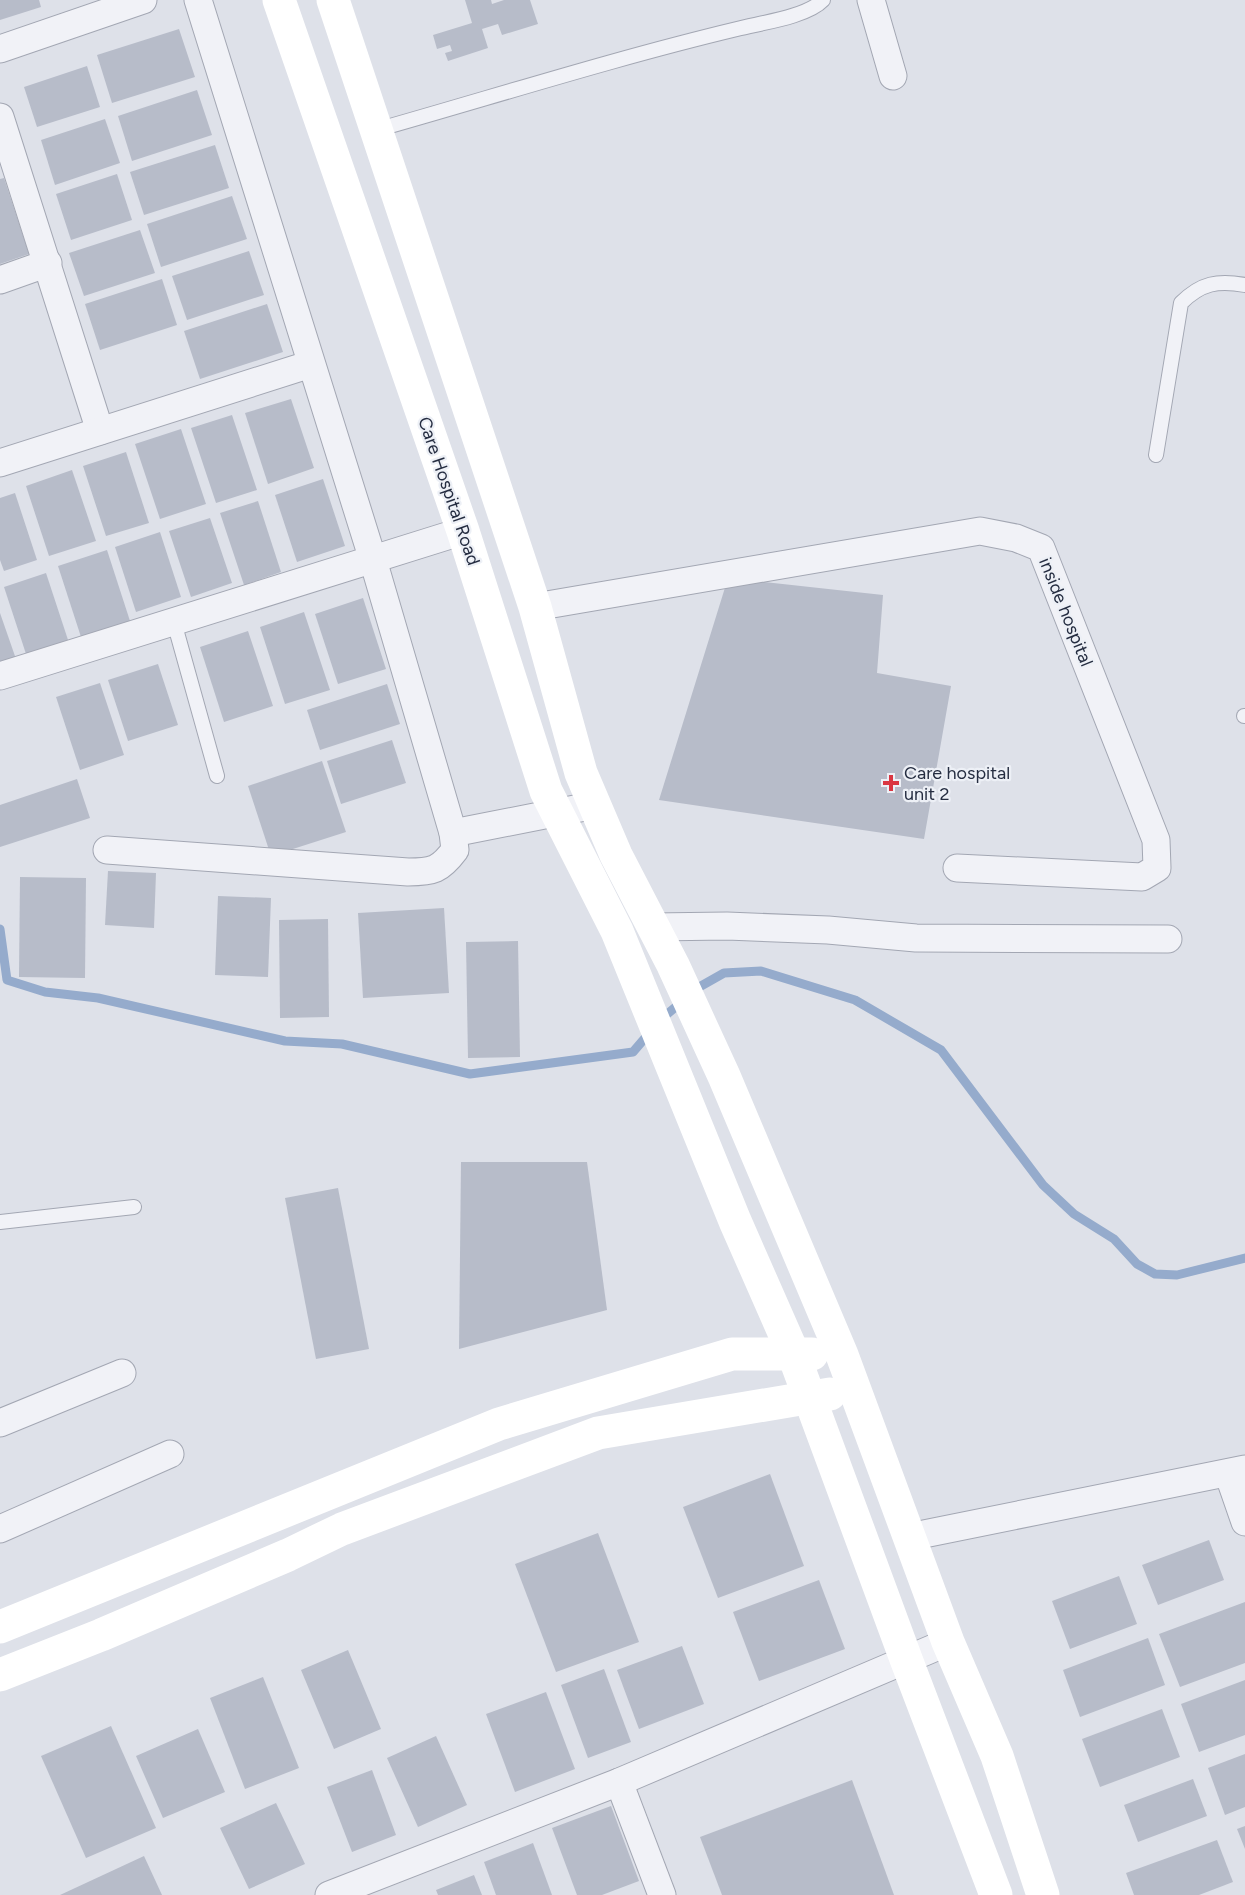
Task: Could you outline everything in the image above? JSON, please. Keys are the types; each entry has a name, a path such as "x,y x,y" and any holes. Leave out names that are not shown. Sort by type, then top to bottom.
{"street":[{"path":"0,49 143,0"},
{"path":"107,850 428,872 445,864 455,850 453,833 373,560 198,0"},
{"name":"Care Hospital Road","path":"279,0 463,531 546,791 617,932 689,1109 793,1353 996,1895"},
{"path":"333,0 535,607 581,773 616,855 673,965 724,1076 842,1355 948,1641 997,1756 1042,1895"},
{"path":"871,0 893,76"},
{"path":"0,117 100,430"},
{"path":"0,280 48,263"},
{"path":"0,463 311,364"},
{"path":"0,676 463,531"},
{"name":"inside hospital","path":"535,607 980,531 1016,538 1041,548 1156,840 1157,868 1142,877 957,868"},
{"path":"453,833 595,805"},
{"path":"653,927 727,926 828,930 916,938 1168,939"},
{"path":"0,1628 499,1424 732,1354 842,1355"},
{"path":"0,1423 122,1373"},
{"path":"0,1675 288,1555 342,1529 598,1433 855,1389"},
{"path":"0,1528 170,1454"},
{"path":"909,1538 1237,1471 1245,1522"},
{"path":"329,1895 619,1782 948,1641"},
{"path":"619,1782 662,1895"}],"lane":[{"path":"376,130 699,38 796,14 817,6 823,0"},
{"path":"1156,455 1181,303 1193,292 1211,283 1245,285"},
{"path":"174,622 216,776"},
{"path":"0,1222 134,1207"}],"building":[{"path":"0,0 39,0 41,7 0,20"},
{"path":"465,0 491,0 492,4 504,0 530,0 538,24 502,35 498,24 482,29 488,48 448,61 445,53 452,51 450,45 437,49 433,35 472,23"},
{"path":"179,29 195,77 112,103 97,55"},
{"path":"87,66 100,107 37,127 24,87"},
{"path":"197,90 212,135 132,161 118,116"},
{"path":"105,119 120,163 55,185 41,140"},
{"path":"215,145 229,188 144,215 130,172"},
{"path":"117,174 132,220 71,240 56,194"},
{"path":"4,178 29,254 0,264 0,179"},
{"path":"232,196 247,239 161,267 147,224"},
{"path":"140,230 155,273 84,296 69,253"},
{"path":"249,251 264,295 187,320 172,276"},
{"path":"162,279 177,325 100,350 85,304"},
{"path":"267,304 283,352 200,379 184,331"},
{"path":"291,399 314,468 268,484 245,413"},
{"path":"232,415 257,490 216,503 191,428"},
{"path":"181,429 206,504 160,519 135,444"},
{"path":"126,452 149,523 106,536 83,466"},
{"path":"72,470 96,541 49,556 26,486"},
{"path":"323,479 345,546 297,562 275,495"},
{"path":"15,493 37,560 4,571 0,560 0,498"},
{"path":"258,501 281,572 244,585 220,513"},
{"path":"210,518 232,583 191,597 169,531"},
{"path":"160,532 181,597 136,612 115,547"},
{"path":"107,550 130,621 81,637 58,566"},
{"path":"46,573 70,646 28,660 4,587"},
{"path":"728,578 883,595 877,673 951,686 924,839 659,800"},
{"path":"363,598 386,669 338,684 315,614"},
{"path":"304,612 330,690 285,704 260,627"},
{"path":"0,613 16,659 0,664"},
{"path":"248,631 273,706 224,722 200,647"},
{"path":"158,664 178,725 128,741 108,680"},
{"path":"100,683 124,755 80,770 56,697"},
{"path":"387,684 400,724 320,750 307,710"},
{"path":"392,740 406,783 341,804 327,761"},
{"path":"322,761 346,832 271,856 248,786"},
{"path":"77,779 90,818 0,847 0,805"},
{"path":"108,871 156,873 154,928 105,925"},
{"path":"20,877 86,878 85,978 19,977"},
{"path":"218,896 271,898 268,977 215,975"},
{"path":"444,908 449,993 363,998 358,913"},
{"path":"328,919 329,1017 280,1018 279,920"},
{"path":"518,941 520,1057 468,1058 466,942"},
{"path":"461,1162 587,1162 607,1310 459,1349"},
{"path":"338,1188 369,1349 316,1359 285,1198"},
{"path":"770,1474 804,1566 718,1598 683,1507"},
{"path":"598,1533 639,1642 556,1672 515,1564"},
{"path":"1209,1540 1224,1580 1158,1605 1142,1565"},
{"path":"1119,1576 1137,1624 1070,1649 1052,1601"},
{"path":"819,1580 845,1649 759,1681 733,1612"},
{"path":"1245,1602 1245,1663 1180,1687 1159,1634"},
{"path":"1148,1638 1165,1685 1080,1717 1063,1670"},
{"path":"682,1646 704,1704 639,1729 617,1670"},
{"path":"348,1650 381,1729 334,1749 301,1670"},
{"path":"604,1669 631,1742 588,1758 561,1685"},
{"path":"263,1677 299,1768 245,1789 210,1698"},
{"path":"1245,1680 1245,1735 1199,1752 1181,1704"},
{"path":"546,1692 575,1769 515,1792 486,1714"},
{"path":"1162,1709 1180,1757 1100,1787 1082,1739"},
{"path":"111,1726 156,1828 86,1858 41,1756"},
{"path":"198,1729 225,1792 163,1818 136,1756"},
{"path":"436,1736 467,1805 418,1827 387,1758"},
{"path":"1245,1754 1245,1807 1225,1815 1208,1768"},
{"path":"372,1770 396,1835 352,1852 327,1787"},
{"path":"1193,1779 1207,1816 1138,1842 1124,1805"},
{"path":"852,1780 894,1895 722,1895 700,1837"},
{"path":"276,1803 305,1864 249,1889 220,1828"},
{"path":"611,1806 639,1881 602,1895 577,1895 552,1828"},
{"path":"1245,1826 1245,1849 1237,1829"},
{"path":"1217,1840 1233,1882 1199,1895 1134,1895 1126,1873"},
{"path":"533,1843 552,1895 496,1895 484,1862"},
{"path":"144,1856 162,1895 60,1895"},
{"path":"474,1875 482,1895 438,1895 436,1890"}],"waterway":[{"path":"0,929 7,980 45,992 98,998 285,1041 342,1044 470,1074 633,1052 651,1031"},
{"path":"660,1020 701,986 724,973 761,971 855,1000 941,1050 1043,1185 1074,1214 1114,1239 1137,1264 1155,1274 1177,1275 1245,1258"}],"place":[{"name":"Care hospital unit 2","path":"891,783"}]}
